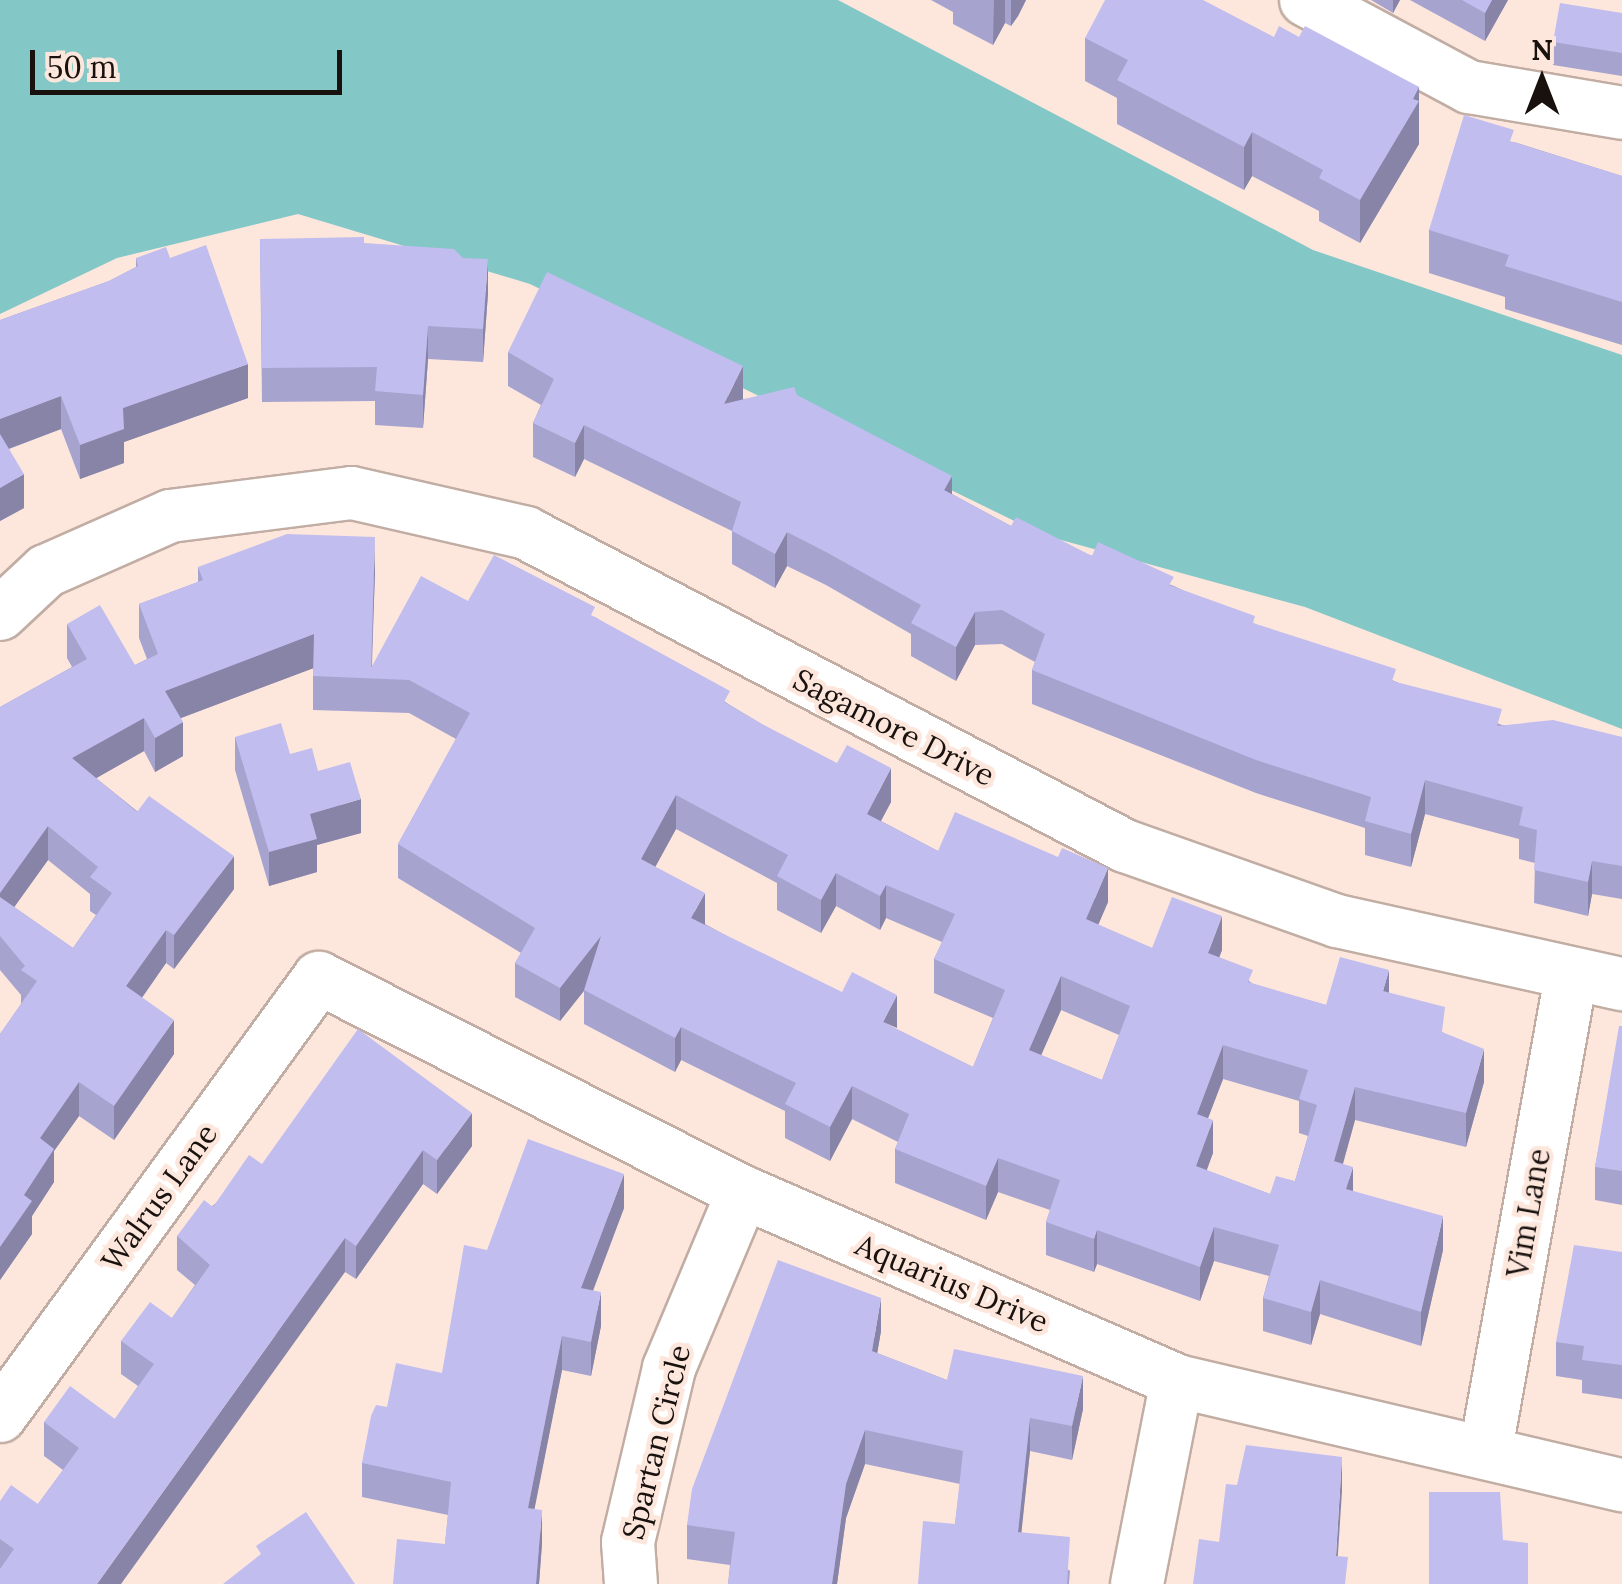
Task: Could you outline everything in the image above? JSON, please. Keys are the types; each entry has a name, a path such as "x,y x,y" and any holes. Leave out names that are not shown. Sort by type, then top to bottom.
{"street":[{"path":"1306,0 1469,87 1622,113"},
{"name":"Sagamore Drive","path":"0,614 46,571 170,516 352,492 526,533 1125,846 1336,922 1571,977 1622,984"},
{"name":"Vim Lane","path":"1486,1450 1571,977"},
{"name":"Aquarius Drive","path":"318,978 743,1192 1177,1381 1486,1450 1622,1485"},
{"name":"Walrus Lane","path":"0,1416 318,978"},
{"name":"Spartan Circle","path":"631,1584 628,1542 669,1368 743,1192"},
{"path":"1137,1584 1177,1381"}],"water":[{"path":"0,0 838,0 1313,250 1622,355 1622,729 1305,607 1043,535 530,284 298,214 117,258 0,314"}],"building":[{"path":"1105,0 1203,0 1274,37 1279,26 1299,37 1305,26 1419,87 1413,99 1419,101 1360,200 1319,178 1323,170 1252,132 1244,147 1117,80 1128,60 1085,38"},
{"path":"1462,0 1492,0 1485,13"},
{"path":"1560,3 1622,13 1622,53 1553,42"},
{"path":"1464,115 1514,130 1510,141 1622,176 1622,302 1505,266 1509,255 1429,230"},
{"path":"364,237 364,243 454,249 463,258 488,259 483,329 428,326 423,395 375,391 377,367 262,368 260,239"},
{"path":"206,245 248,364 123,408 124,429 80,445 61,396 0,419 0,320 109,281 138,266 136,258 166,247 170,258"},
{"path":"547,272 743,366 724,404 794,387 797,395 952,476 944,490 1011,526 1016,517 1092,556 1098,542 1174,577 1169,585 1255,616 1253,623 1396,669 1392,681 1502,709 1497,726 1553,720 1622,737 1622,866 1592,861 1588,882 1534,870 1537,830 1519,825 1523,807 1425,780 1411,834 1365,821 1371,797 1256,760 1032,670 1045,634 1002,610 975,612 956,647 911,623 921,605 826,552 787,532 775,554 732,531 741,502 584,425 575,443 533,423 554,379 508,352"},
{"path":"0,434 24,474 0,488"},
{"path":"287,534 375,537 371,668 421,576 468,601 494,555 595,607 591,615 730,691 724,702 762,724 837,763 847,745 891,768 867,814 938,851 955,812 1058,857 1062,848 1108,868 1086,919 1152,948 1172,897 1222,916 1208,953 1253,970 1248,982 1326,1005 1340,957 1389,970 1383,991 1445,1007 1442,1032 1484,1049 1466,1113 1355,1087 1334,1161 1353,1167 1346,1189 1443,1216 1421,1312 1320,1280 1311,1312 1263,1298 1279,1245 1214,1227 1200,1267 1097,1230 1094,1239 1046,1222 1060,1180 998,1158 986,1186 895,1149 909,1114 852,1086 830,1127 785,1104 796,1083 681,1027 675,1038 584,990 601,936 560,988 515,963 535,928 398,844 470,713 409,680 313,676 314,634 165,691 183,722 155,738 144,718 72,758 137,812 149,796 234,856 174,935 166,930 126,986 174,1020 114,1106 79,1082 40,1138 54,1149 24,1195 32,1201 0,1247 0,1034 37,981 21,970 25,966 0,936 0,897 73,948 112,893 90,877 98,867 48,826 0,893 0,707 87,659 67,624 100,605 135,665 158,654 139,604 203,580 198,567","holes":["676,795 788,855 777,876 821,900 836,873 880,896 886,885 955,914 934,959 1005,990 973,1067 883,1022 897,995 852,972 842,992 691,918 705,893 641,859","1061,976 1130,1006 1102,1080 1029,1050","1223,1045 1308,1070 1299,1099 1317,1105 1295,1181 1276,1176 1270,1194 1196,1166 1213,1120 1197,1114"]},
{"path":"281,723 290,754 312,748 318,771 350,762 361,799 310,814 317,839 269,852 235,737"},
{"path":"1622,1026 1622,1171 1595,1167"},
{"path":"358,1029 472,1113 437,1160 423,1150 356,1246 345,1238 97,1584 0,1584 0,1569 14,1549 0,1539 0,1501 11,1485 38,1504 79,1448 44,1422 70,1386 115,1419 154,1364 121,1341 150,1302 172,1318 210,1265 177,1236 204,1200 213,1207 249,1155 262,1164"},
{"path":"528,1139 624,1174 581,1288 601,1292 591,1342 562,1336 528,1508 542,1510 536,1584 393,1584 397,1539 445,1544 451,1482 362,1463 371,1416 376,1405 387,1407 396,1363 442,1373 464,1245 487,1250"},
{"path":"1574,1245 1622,1252 1622,1365 1582,1360 1584,1346 1556,1342"},
{"path":"778,1260 881,1298 872,1351 947,1380 954,1349 1083,1376 1072,1426 1030,1418 1018,1532 1070,1537 1067,1584 918,1584 923,1521 955,1524 963,1451 865,1430 846,1484 832,1584 728,1584 735,1532 687,1525 692,1489"},
{"path":"1246,1445 1342,1457 1336,1556 1348,1557 1345,1584 1193,1584 1199,1539 1219,1542 1226,1484 1237,1485"},
{"path":"1429,1492 1500,1492 1503,1540 1528,1543 1528,1584 1429,1584"},
{"path":"306,1512 355,1584 223,1584 261,1554 256,1546"}]}
